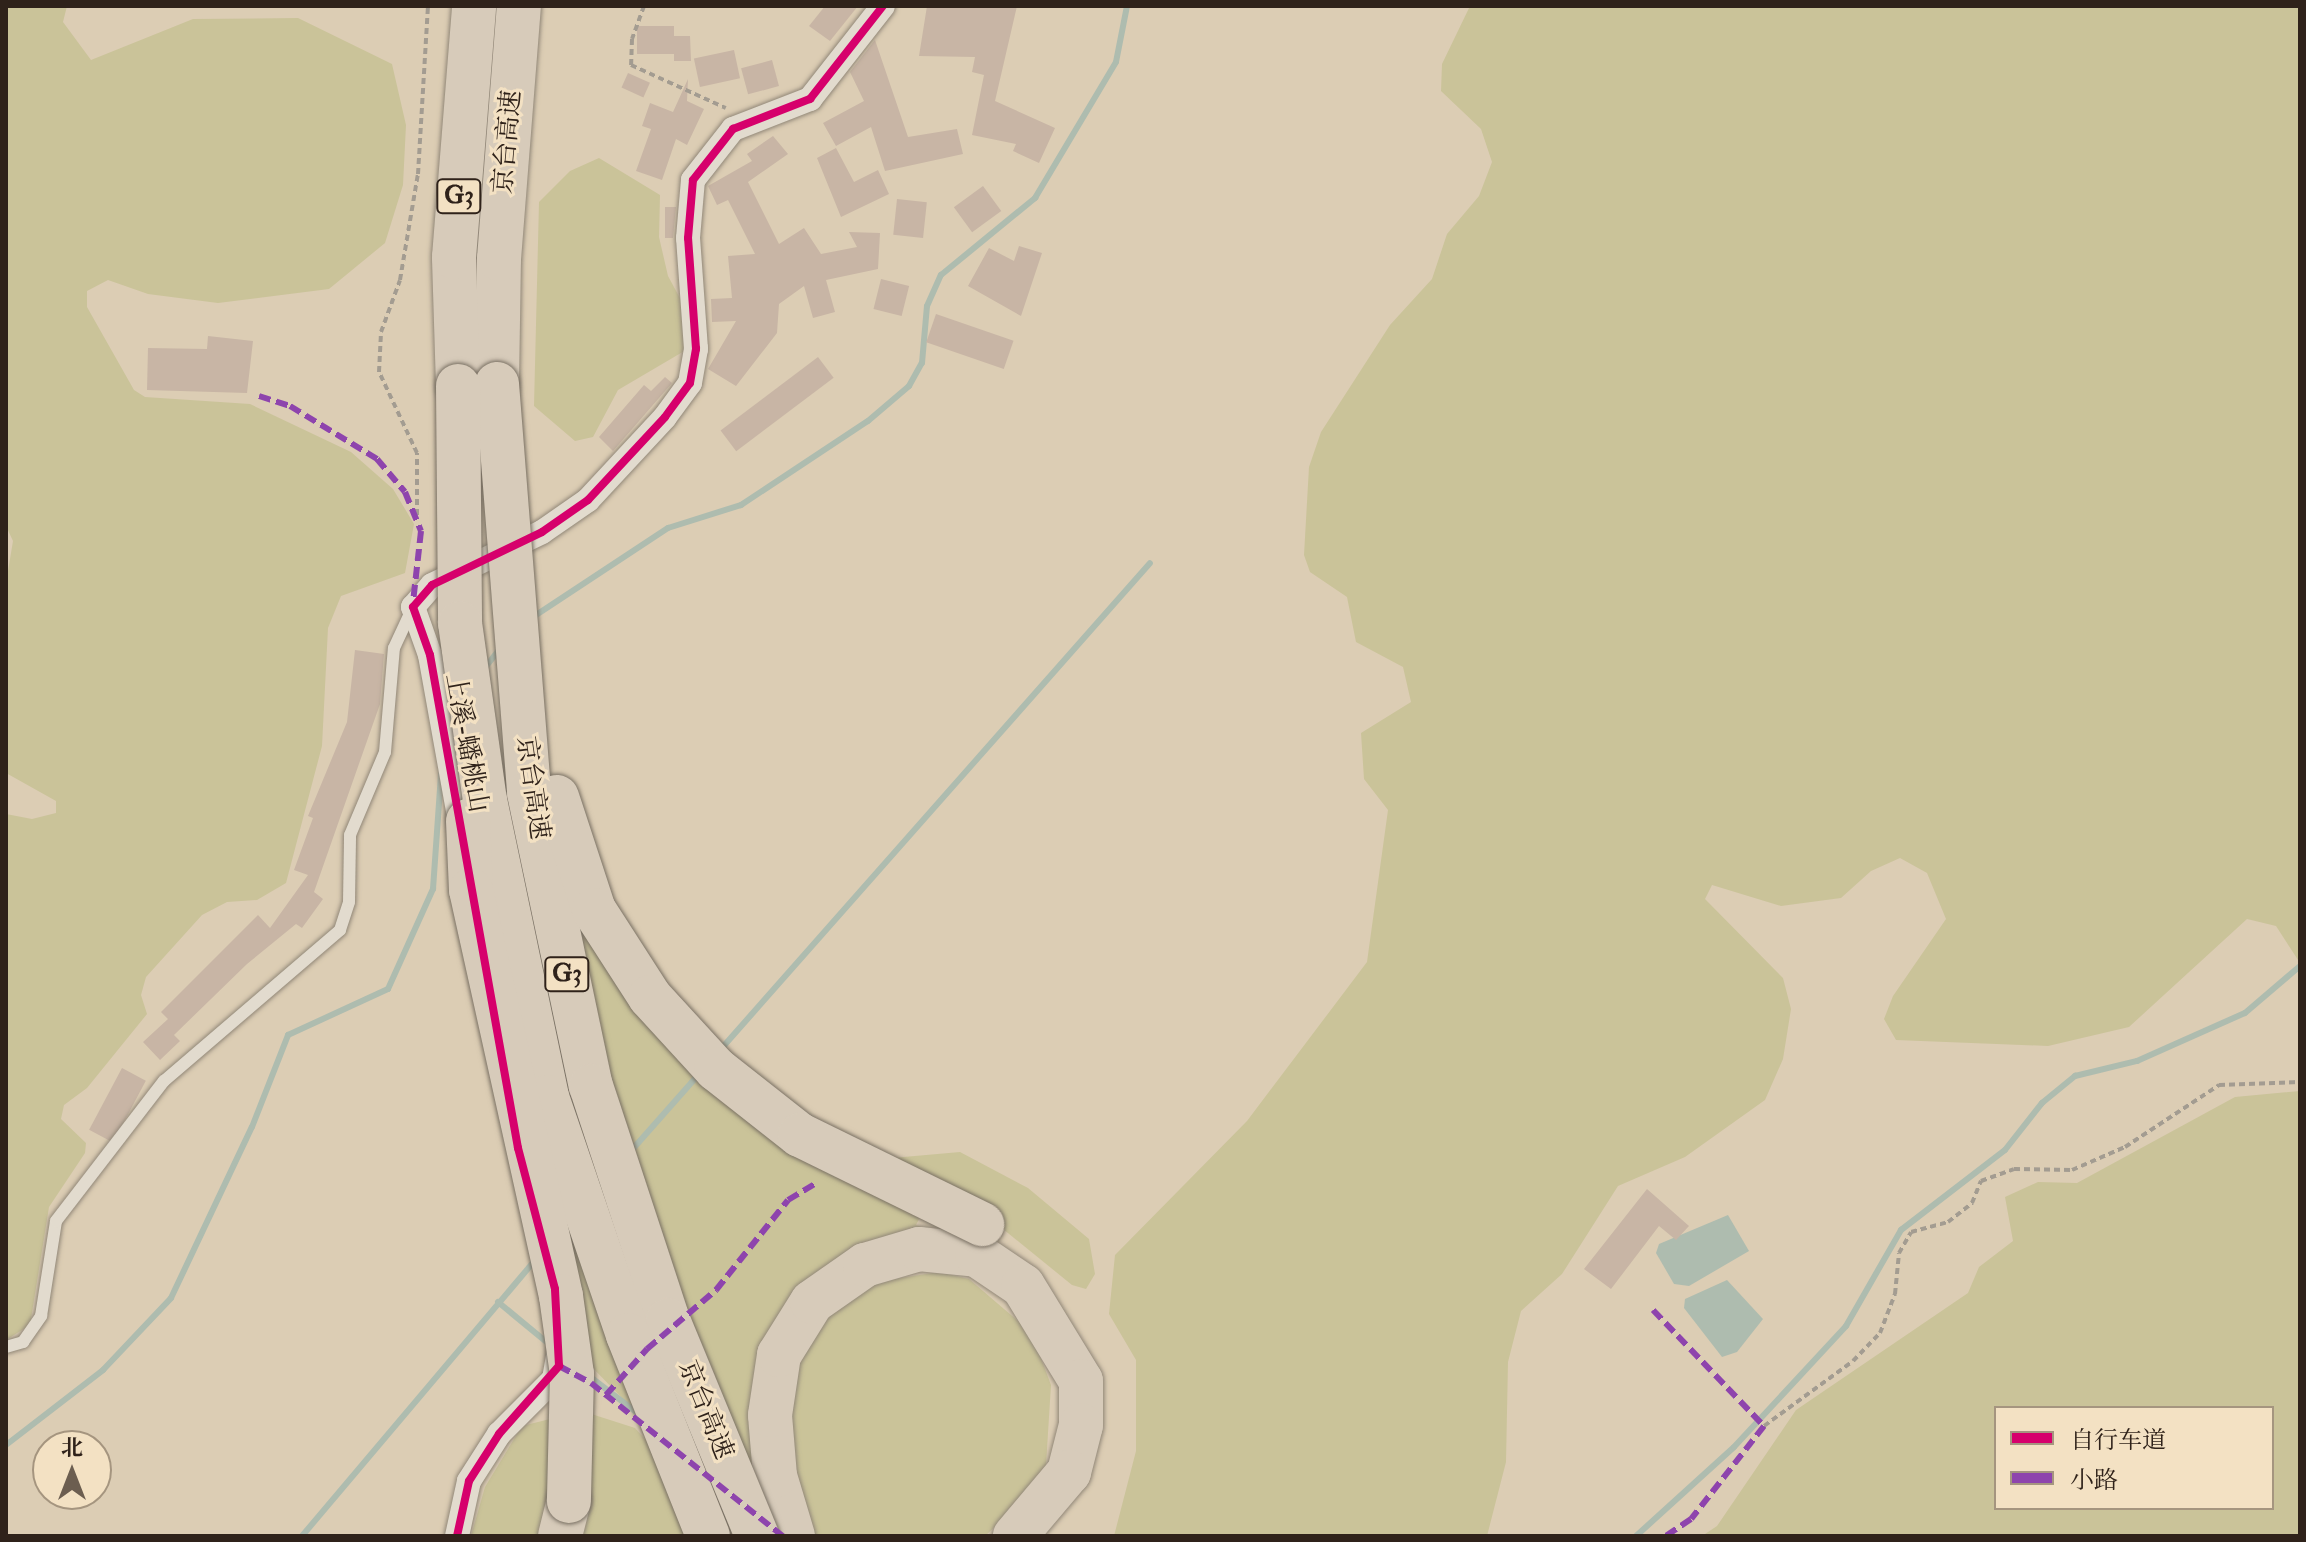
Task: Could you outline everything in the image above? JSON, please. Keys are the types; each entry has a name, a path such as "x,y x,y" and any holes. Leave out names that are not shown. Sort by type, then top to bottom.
{"highway":[{"name":"京台高速","path":"474,6 454,257 506,549 529,793 591,1086 668,1320 757,1536"},
{"name":"京台高速","path":"519,6 499,259 477,385 460,623 485,800 547,1097 628,1335 708,1536"},
{"path":"506,549 564,829 594,910 650,997 716,1069 800,1135 979,1240 1043,1266 1109,1374 1109,1428 1095,1484 1051,1536"},
{"path":"460,623 471,890 561,1296 572,1374 564,1518"},
{"path":"793,1536 775,1476 770,1415 779,1355 812,1302 865,1265 919,1249 979,1240"},
{"path":"979,1240 1023,1286 1081,1381 1081,1425 1069,1472 1015,1536"}],"street":[{"path":"413,607 432,585 542,532 588,500 690,383 696,349 688,191 733,129 810,99 883,6"},
{"name":"上溪-蟠桃山","path":"413,607 430,655 518,1148 555,1289 559,1366 499,1434 469,1481 457,1536"}],"lane":[{"path":"6,1347 23,1342 41,1316 56,1221 164,1081 340,930 349,902 350,835 385,752 394,648 413,607"}],"path":[{"path":"417,515 417,453 379,372 381,332 400,280 418,174 428,6"},
{"path":"644,6 632,39 631,65 754,120"},
{"path":"1764,1426 1853,1361 1880,1333 1895,1294 1899,1253 1911,1232 1948,1222 1972,1203 1981,1181 2014,1169 2072,1170 2125,1147 2219,1085 2300,1082"}],"shaded area":[{"path":"6,6 67,6 63,22 91,60 193,19 298,18 392,64 406,125 403,185 385,243 329,289 218,303 148,294 108,280 87,291 87,307 134,390 145,397 250,404 351,452 393,489 414,524 405,573 341,596 328,628 322,746 286,883 257,900 227,902 202,915 146,977 141,995 147,1014 87,1088 64,1105 61,1119 86,1143 85,1153 49,1207 30,1325 6,1340 6,814 32,819 56,813 56,801 6,773 6,583 13,541 6,526"},
{"path":"1470,6 2300,6 2300,963 2276,926 2247,919 2129,1027 2048,1046 1896,1040 1884,1019 1893,996 1946,919 1927,873 1900,858 1871,871 1841,898 1781,906 1712,885 1705,899 1783,978 1791,1009 1783,1059 1765,1100 1685,1157 1618,1186 1562,1274 1521,1311 1508,1362 1506,1462 1487,1536 1114,1536 1136,1451 1136,1360 1109,1314 1115,1255 1247,1121 1367,962 1388,810 1364,779 1361,733 1411,702 1403,667 1356,642 1347,597 1310,572 1304,555 1309,467 1321,432 1390,325 1432,279 1447,234 1479,196 1492,162 1481,129 1441,91 1442,64"},
{"path":"599,158 660,195 659,237 668,276 688,313 686,350 618,390 593,437 575,441 534,406 539,202 570,171"},
{"path":"586,937 805,1129 881,1159 960,1152 1028,1188 1089,1239 1095,1274 1086,1289 1072,1285 987,1216 933,1192 916,1225 960,1241 874,1282 939,1272 969,1279 1031,1332 1051,1385 1046,1465 1029,1495 985,1536 800,1536 623,1399 587,1362 579,1334 580,1281 547,1149 559,1045 580,993 577,940"},
{"path":"2300,1091 2300,1536 1702,1536 1717,1526 1796,1410 1968,1293 1979,1267 2013,1241 2005,1197 2038,1182 2077,1183 2235,1097"},
{"path":"1728,1215 1749,1251 1689,1286 1674,1284 1656,1253 1659,1244"},
{"path":"1727,1280 1763,1319 1737,1352 1722,1357 1684,1308 1685,1299"},
{"path":"582,1411 635,1428 651,1446 698,1536 471,1536 485,1487 522,1426"}],"building":[{"path":"825,6 858,6 830,41 809,26"},
{"path":"927,6 1017,6 995,101 1055,128 1039,163 1013,151 1016,144 972,135 984,75 972,72 975,57 919,56"},
{"path":"637,26 674,26 674,36 690,36 691,61 674,61 674,54 637,54"},
{"path":"875,40 908,137 957,129 963,154 885,171 871,127 836,146 823,123 864,101 850,72"},
{"path":"734,50 740,78 700,87 694,59"},
{"path":"772,60 779,86 748,94 741,68"},
{"path":"628,73 650,83 643,97 621,88"},
{"path":"688,79 687,101 704,109 687,145 676,139 662,180 636,171 651,129 642,126 650,103 673,112"},
{"path":"773,136 788,154 748,182 779,244 804,228 821,254 857,247 849,232 880,233 878,269 826,280 835,312 813,318 804,286 779,304 777,333 736,386 708,369 736,321 712,322 711,299 732,298 728,256 755,254 728,200 717,205 708,186 752,161 747,154"},
{"path":"836,148 854,182 878,170 889,194 841,217 817,158"},
{"path":"983,186 1001,211 972,232 954,207"},
{"path":"897,199 927,202 923,238 893,235"},
{"path":"665,207 676,207 673,238 665,238"},
{"path":"1019,246 1042,253 1021,316 968,286 989,248 1014,261"},
{"path":"881,279 909,286 902,316 874,309"},
{"path":"936,314 1014,341 1004,369 926,342"},
{"path":"208,336 253,341 247,393 147,390 148,348 207,349"},
{"path":"818,357 834,378 736,451 721,430"},
{"path":"665,377 672,383 613,451 599,437 644,385 651,391"},
{"path":"355,650 384,654 380,704 314,892 323,899 302,928 296,924 247,964 174,1035 180,1041 160,1060 143,1042 168,1019 161,1012 258,915 270,928 308,875 294,870 313,818 308,816 347,722"},
{"path":"122,1068 146,1081 113,1142 89,1130"},
{"path":"1647,1189 1689,1226 1676,1240 1659,1226 1611,1289 1584,1269"}],"waterway":[{"path":"533,617 668,528 741,505 868,421 909,386 922,363 927,306 941,275 1035,198 1116,62 1127,6"},
{"path":"721,1049 1150,563"},
{"path":"484,669 499,650"},
{"path":"6,1445 103,1370 171,1298 252,1127 288,1035 388,989 433,889 441,774"},
{"path":"1636,1536 1734,1447 1846,1326 1901,1230 2005,1150 2042,1103 2075,1076 2137,1061 2245,1013 2300,966"},
{"path":"631,1151 700,1073"},
{"path":"302,1536 536,1259"},
{"path":"498,1302 549,1344"},
{"path":"589,1376 640,1415"}],"marked path":[{"path":"259,396 290,406 377,459 405,492 421,531 413,602"},
{"path":"606,1395 647,1349 716,1290 788,1200 818,1182"},
{"path":"1653,1310 1764,1426 1691,1519 1666,1536"},
{"path":"559,1366 591,1383 783,1536"}],"cycle path":[{"path":"457,1536 469,1481 499,1434 559,1366 555,1289 518,1148 430,655 413,607 432,585 542,532 588,500 665,417 690,383 696,349 688,238 693,180 733,129 810,99 883,6"}]}
